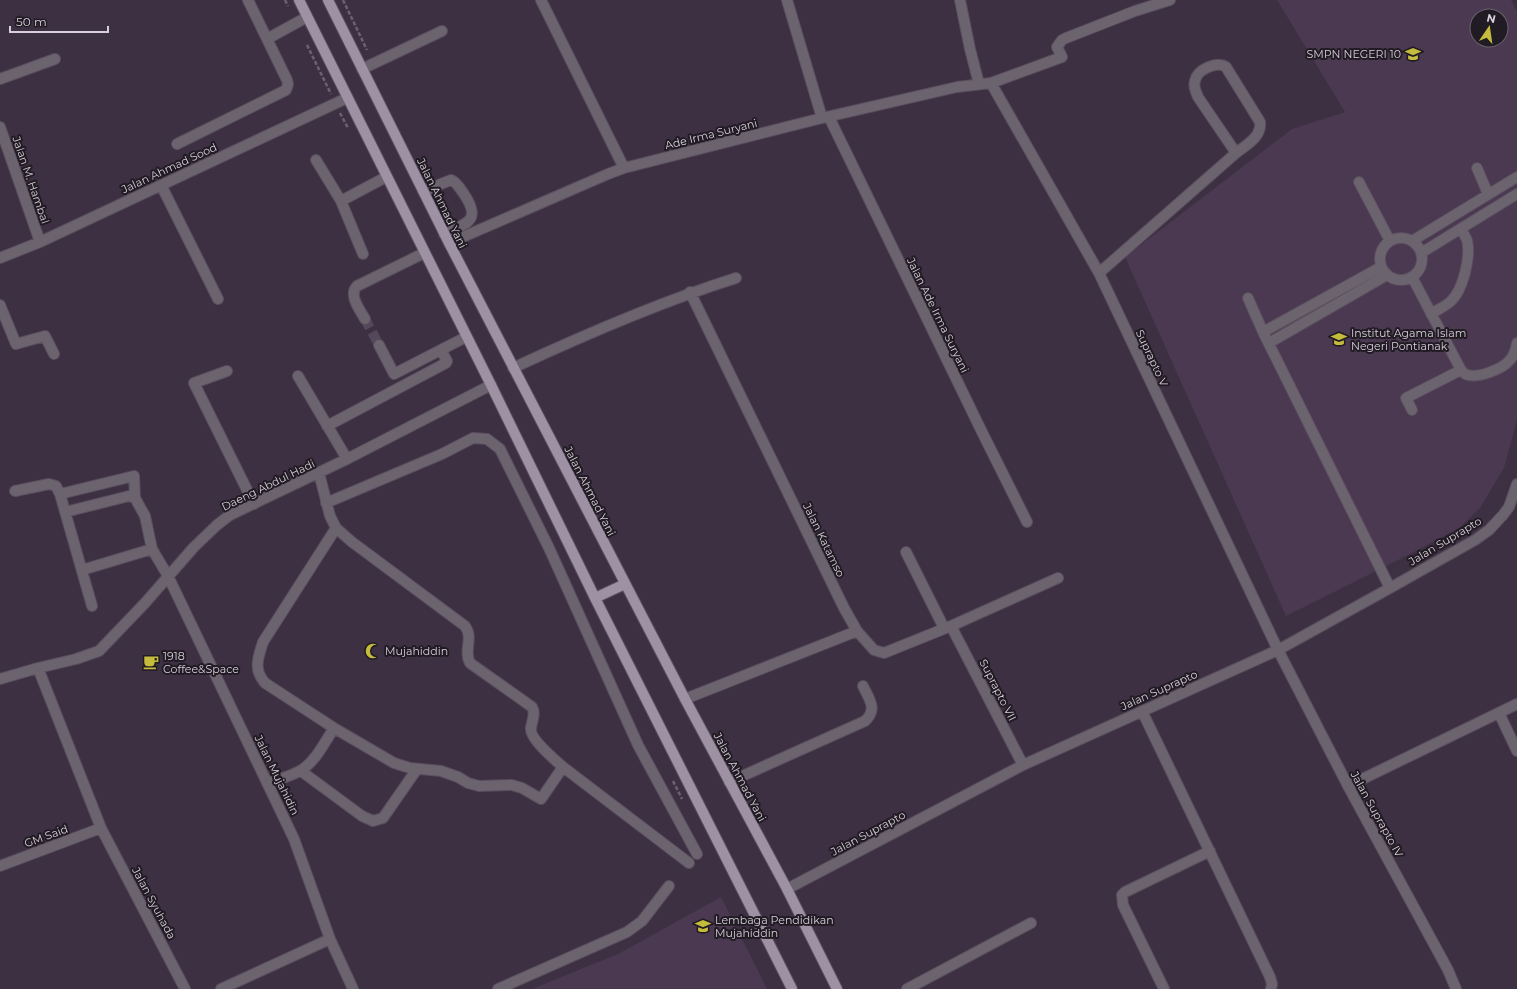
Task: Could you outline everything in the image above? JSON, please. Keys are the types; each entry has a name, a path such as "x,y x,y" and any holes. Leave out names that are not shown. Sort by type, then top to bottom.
{"main road":[{"path":"299,0 306,17 491,385 595,598 792,989"},
{"name":"Jalan Ahmad Yani","path":"328,0 446,239 685,699 787,890 837,989"},
{"path":"595,598 625,584"}],"street":[{"path":"177,144 286,90 288,84 287,80 248,0"},
{"path":"541,0 624,168"},
{"name":"Jalan Ade Irma Suryani","path":"787,0 825,118 1027,522"},
{"path":"960,0 979,84"},
{"name":"Ade Irma Suryani","path":"446,239 624,168 957,87 991,83 1062,57 1057,47 1062,40 1066,38 1135,11 1170,0"},
{"path":"267,39 306,17"},
{"path":"362,69 442,31"},
{"path":"0,80 55,59"},
{"path":"1099,273 1258,135 1260,122 1226,67 1216,64 1197,75 1194,82 1195,88 1198,97 1236,153"},
{"name":"Suprapto V","path":"991,83 1099,273 1278,650"},
{"name":"Jalan Ahmad Sood","path":"0,258 40,242 347,98"},
{"name":"Jalan M. Hambal","path":"0,127 40,242"},
{"path":"316,160 341,201 363,254"},
{"path":"1477,168 1488,194"},
{"path":"341,201 386,177"},
{"path":"1412,241 1517,177"},
{"path":"423,191 452,180 455,181 473,212 470,220 446,239"},
{"path":"1359,182 1390,240"},
{"path":"161,185 218,299"},
{"path":"1421,253 1517,194"},
{"path":"1431,314 1451,302 1464,278 1468,249 1466,239 1461,229"},
{"path":"1404,238 1416,244 1421,253 1420,267 1412,277 1397,280 1387,275 1381,267 1381,252 1390,240 1404,238"},
{"path":"365,319 353,296 354,289 357,286 424,252"},
{"path":"1263,332 1381,267"},
{"path":"1269,343 1387,275"},
{"path":"1412,277 1461,370 1465,374 1470,376 1492,372 1500,368 1510,360 1517,343"},
{"path":"513,368 582,337 690,292 736,278"},
{"name":"Jalan Katamso","path":"690,292 844,608 857,631 871,647 880,653 887,652 948,627"},
{"path":"1248,298 1263,332 1390,588"},
{"path":"0,305 16,344 45,336 54,354"},
{"path":"394,374 466,337"},
{"path":"379,345 402,387"},
{"path":"327,426 446,363 447,361 441,350"},
{"path":"1412,410 1406,398 1461,370"},
{"path":"227,371 194,383 254,504"},
{"path":"298,376 347,459"},
{"name":"Daeng Abdul Hadi","path":"0,679 76,659 99,651 146,603 190,550 230,515 319,473 491,385"},
{"path":"326,503 442,454 473,438 487,439 500,449 549,548 638,745 697,854"},
{"path":"319,473 330,516 336,528 352,542 465,626 470,639 467,654 470,663 532,706 534,712 530,729 532,735 563,767 689,863"},
{"path":"60,494 134,476 135,498 129,496 65,512"},
{"path":"16,491 49,484 56,486 60,494 92,606"},
{"name":"Jalan Suprapto","path":"787,890 1023,765 1278,650 1390,588 1475,540 1489,530 1509,507 1517,484"},
{"name":"Jalan Mujahidin","path":"135,498 145,516 152,549 168,576 294,839 330,939 353,989"},
{"path":"336,528 263,642 258,663 258,672 265,683 334,728 402,767 441,771 458,777 468,783 479,786 512,785 522,788 541,799 563,767"},
{"path":"82,570 152,549"},
{"name":"Suprapto VII","path":"906,552 1023,765"},
{"path":"948,627 1058,578"},
{"path":"685,699 857,631"},
{"name":"Jalan Suprapto IV","path":"1278,650 1348,786 1448,970 1456,989"},
{"name":"Jalan Syuhada","path":"38,668 101,828 185,989"},
{"path":"729,782 865,721 871,714 872,707 863,686"},
{"path":"1348,786 1517,704"},
{"path":"1142,711 1270,977 1271,989"},
{"path":"1499,712 1517,751"},
{"path":"267,783 301,771 310,762 334,728"},
{"path":"301,771 362,816 373,822 383,818 417,769"},
{"name":"GM Said","path":"0,866 101,828"},
{"path":"1164,989 1123,905 1122,895 1125,892 1210,851"},
{"path":"498,989 627,932 642,921 670,886"},
{"path":"907,989 1031,923"},
{"path":"221,989 330,939"}],"path":[{"path":"285,0 296,22"},
{"path":"306,43 335,104"}],"shaded area":[{"name":"Institut Agama Islam Negeri Pontianak","path":"1277,0 1511,0 1517,11 1517,420 1504,468 1480,508 1459,528 1286,616 1125,257 1292,129 1345,112"},
{"name":"Lembaga Pendidikan Mujahiddin","path":"721,897 767,989 532,989 618,954"}],"tunnel":[{"path":"365,319 379,345"}],"place":[{"name":"SMPN NEGERI 10","path":"1413,54"},
{"name":"Institut Agama Islam Negeri Pontianak","path":"1339,339"},
{"name":"Mujahiddin","path":"373,651"},
{"name":"1918 Coffee&Space","path":"151,662"},
{"name":"Lembaga Pendidikan Mujahiddin","path":"703,926"}]}
